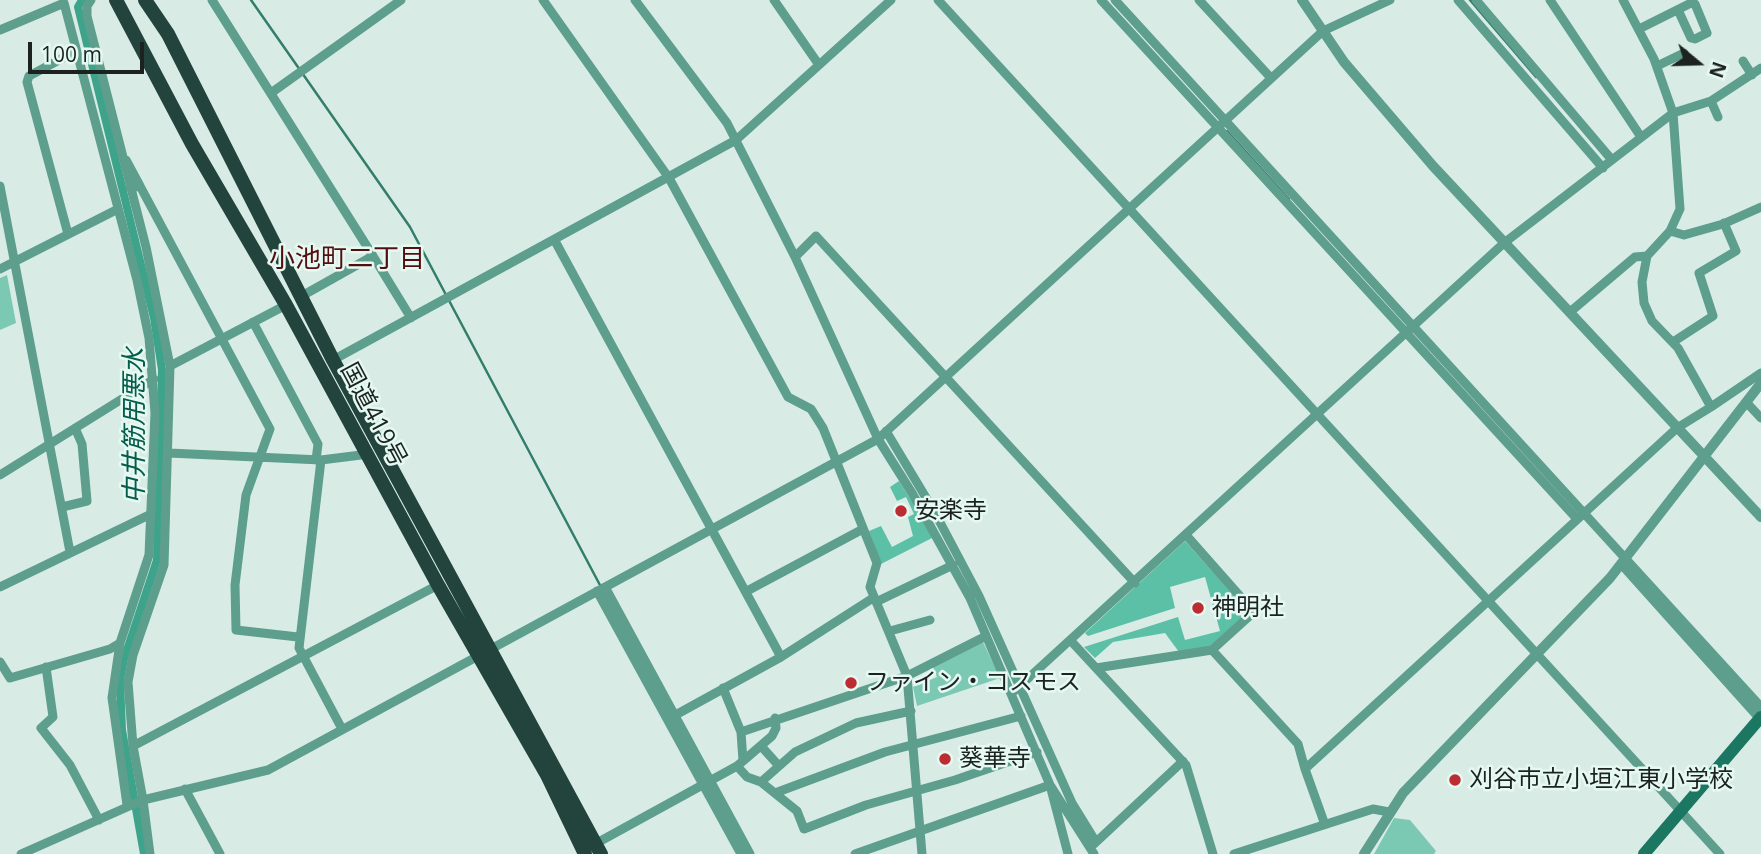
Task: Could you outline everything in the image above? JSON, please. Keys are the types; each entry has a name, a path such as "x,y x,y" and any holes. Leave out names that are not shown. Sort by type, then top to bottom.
{"highway":[{"name":"国道419号","path":"116,0 192,144 286,305 438,585 485,652"},
{"name":"国道419号","path":"145,0 168,34 300,297 588,851"}],"main road":[{"path":"1644,854 1760,718"}],"street":[{"path":"91,0 88,16 122,158 135,187 270,429 246,495 235,585 236,630 298,637"},
{"path":"212,0 411,318"},
{"path":"271,93 401,0"},
{"path":"543,0 669,178 788,397 811,409 823,428 877,564 870,587 907,676 922,854"},
{"path":"635,0 727,124 795,257 878,439 953,565 1037,752 1050,785 1068,854"},
{"path":"774,0 819,65"},
{"path":"333,360 736,140 891,0"},
{"path":"938,0 1720,854"},
{"path":"1101,0 1222,124"},
{"path":"1115,0 1222,124 1623,561 1709,666 1760,718"},
{"path":"1199,0 1271,78"},
{"path":"1302,0 1370,95 1703,458 1761,517"},
{"path":"21,854 127,805 261,772 878,439 1323,31 1389,0"},
{"path":"1458,0 1603,168"},
{"path":"1476,0 1612,160"},
{"path":"1550,0 1641,137"},
{"path":"1623,0 1641,28 1673,113 1680,209 1670,231 1647,256 1642,282 1644,303 1652,321 1672,342 1711,407"},
{"path":"0,30 64,4 149,338 154,379 149,555 120,643 112,698 127,805"},
{"path":"1641,28 1678,10"},
{"path":"68,234 27,82 29,76 76,51"},
{"path":"1657,66 1684,53"},
{"path":"1744,61 1752,75"},
{"path":"1011,694 1504,243 1673,113 1711,101 1761,68"},
{"path":"1711,101 1718,117"},
{"path":"0,186 70,552"},
{"path":"135,187 170,366 164,565 133,655 128,682 133,747 150,854"},
{"path":"1670,231 1684,235 1724,223 1761,206"},
{"path":"0,269 118,209"},
{"path":"1672,342 1713,316 1714,312 1699,273 1736,251 1724,223"},
{"path":"795,257 816,236 1135,583"},
{"path":"555,241 780,657"},
{"path":"300,297 373,256"},
{"path":"1570,312 1635,257 1647,256"},
{"path":"170,366 286,305"},
{"path":"253,323 318,444 298,637 304,659 342,729"},
{"path":"1305,769 1677,428 1761,373"},
{"path":"0,475 154,379"},
{"path":"1364,854 1403,793 1623,561 1761,383"},
{"path":"1746,402 1761,418"},
{"path":"62,507 86,501 82,444 75,428"},
{"path":"886,431 960,560 1094,848"},
{"path":"169,453 318,460 369,454"},
{"path":"0,587 151,514"},
{"path":"747,592 863,529"},
{"path":"1096,668 1212,650 1254,612 1186,535"},
{"path":"671,717 780,657 874,600 953,565"},
{"path":"133,747 304,659 438,585"},
{"path":"601,589 707,783 750,854"},
{"path":"129,619 144,624"},
{"path":"890,631 930,620"},
{"path":"741,732 775,718 907,676 986,636"},
{"path":"1071,641 1183,761 1213,854"},
{"path":"0,662 10,678 110,649 120,643"},
{"path":"1212,650 1298,744 1324,822"},
{"path":"46,667 53,717 41,728 70,765 99,820"},
{"path":"723,688 741,732 740,763 747,777 761,782 797,811 804,829 866,805 917,792 1037,752"},
{"path":"761,782 795,752 856,723 911,711"},
{"path":"775,793 859,761 1021,716"},
{"path":"588,851 740,763 772,736 776,728 775,718"},
{"path":"761,746 779,766"},
{"path":"1094,848 1183,761"},
{"path":"707,783 741,854"},
{"path":"1050,785 1094,848"},
{"path":"855,854 1050,785"},
{"path":"185,789 220,854"},
{"path":"1237,853 1324,822 1373,808 1389,812"}],"green space":[{"path":"7,275 16,323 0,330 0,278"},
{"path":"899,481 934,537 881,564 869,531 881,526 892,547 913,536 908,517 914,514 906,497 897,501 890,487"},
{"path":"1185,541 1249,612 1211,647 1179,652 1165,633 1113,642 1095,658 1084,647 1178,617 1185,640 1220,631 1205,577 1170,587 1175,608 1088,636 1085,633"},
{"path":"983,642 1000,678 917,706 913,687 937,677 933,667"},
{"path":"1394,818 1410,820 1436,851 1434,854 1374,854"}],"waterway":[{"name":"中井筋用悪水","path":"82,0 78,7 154,318 162,370 157,560 124,659 120,680 122,730 144,854"},
{"path":"251,0 410,227 601,587"},
{"path":"1470,0 1536,77"},
{"path":"1227,131 1289,199"}],"place":[{"name":"安楽寺","path":"901,511"},
{"name":"神明社","path":"1198,608"},
{"name":"ファイン・コスモス","path":"851,683"},
{"name":"葵華寺","path":"945,759"},
{"name":"刈谷市立小垣江東小学校","path":"1455,780"}],"district":[{"name":"小池町二丁目","path":"347,260"}]}
